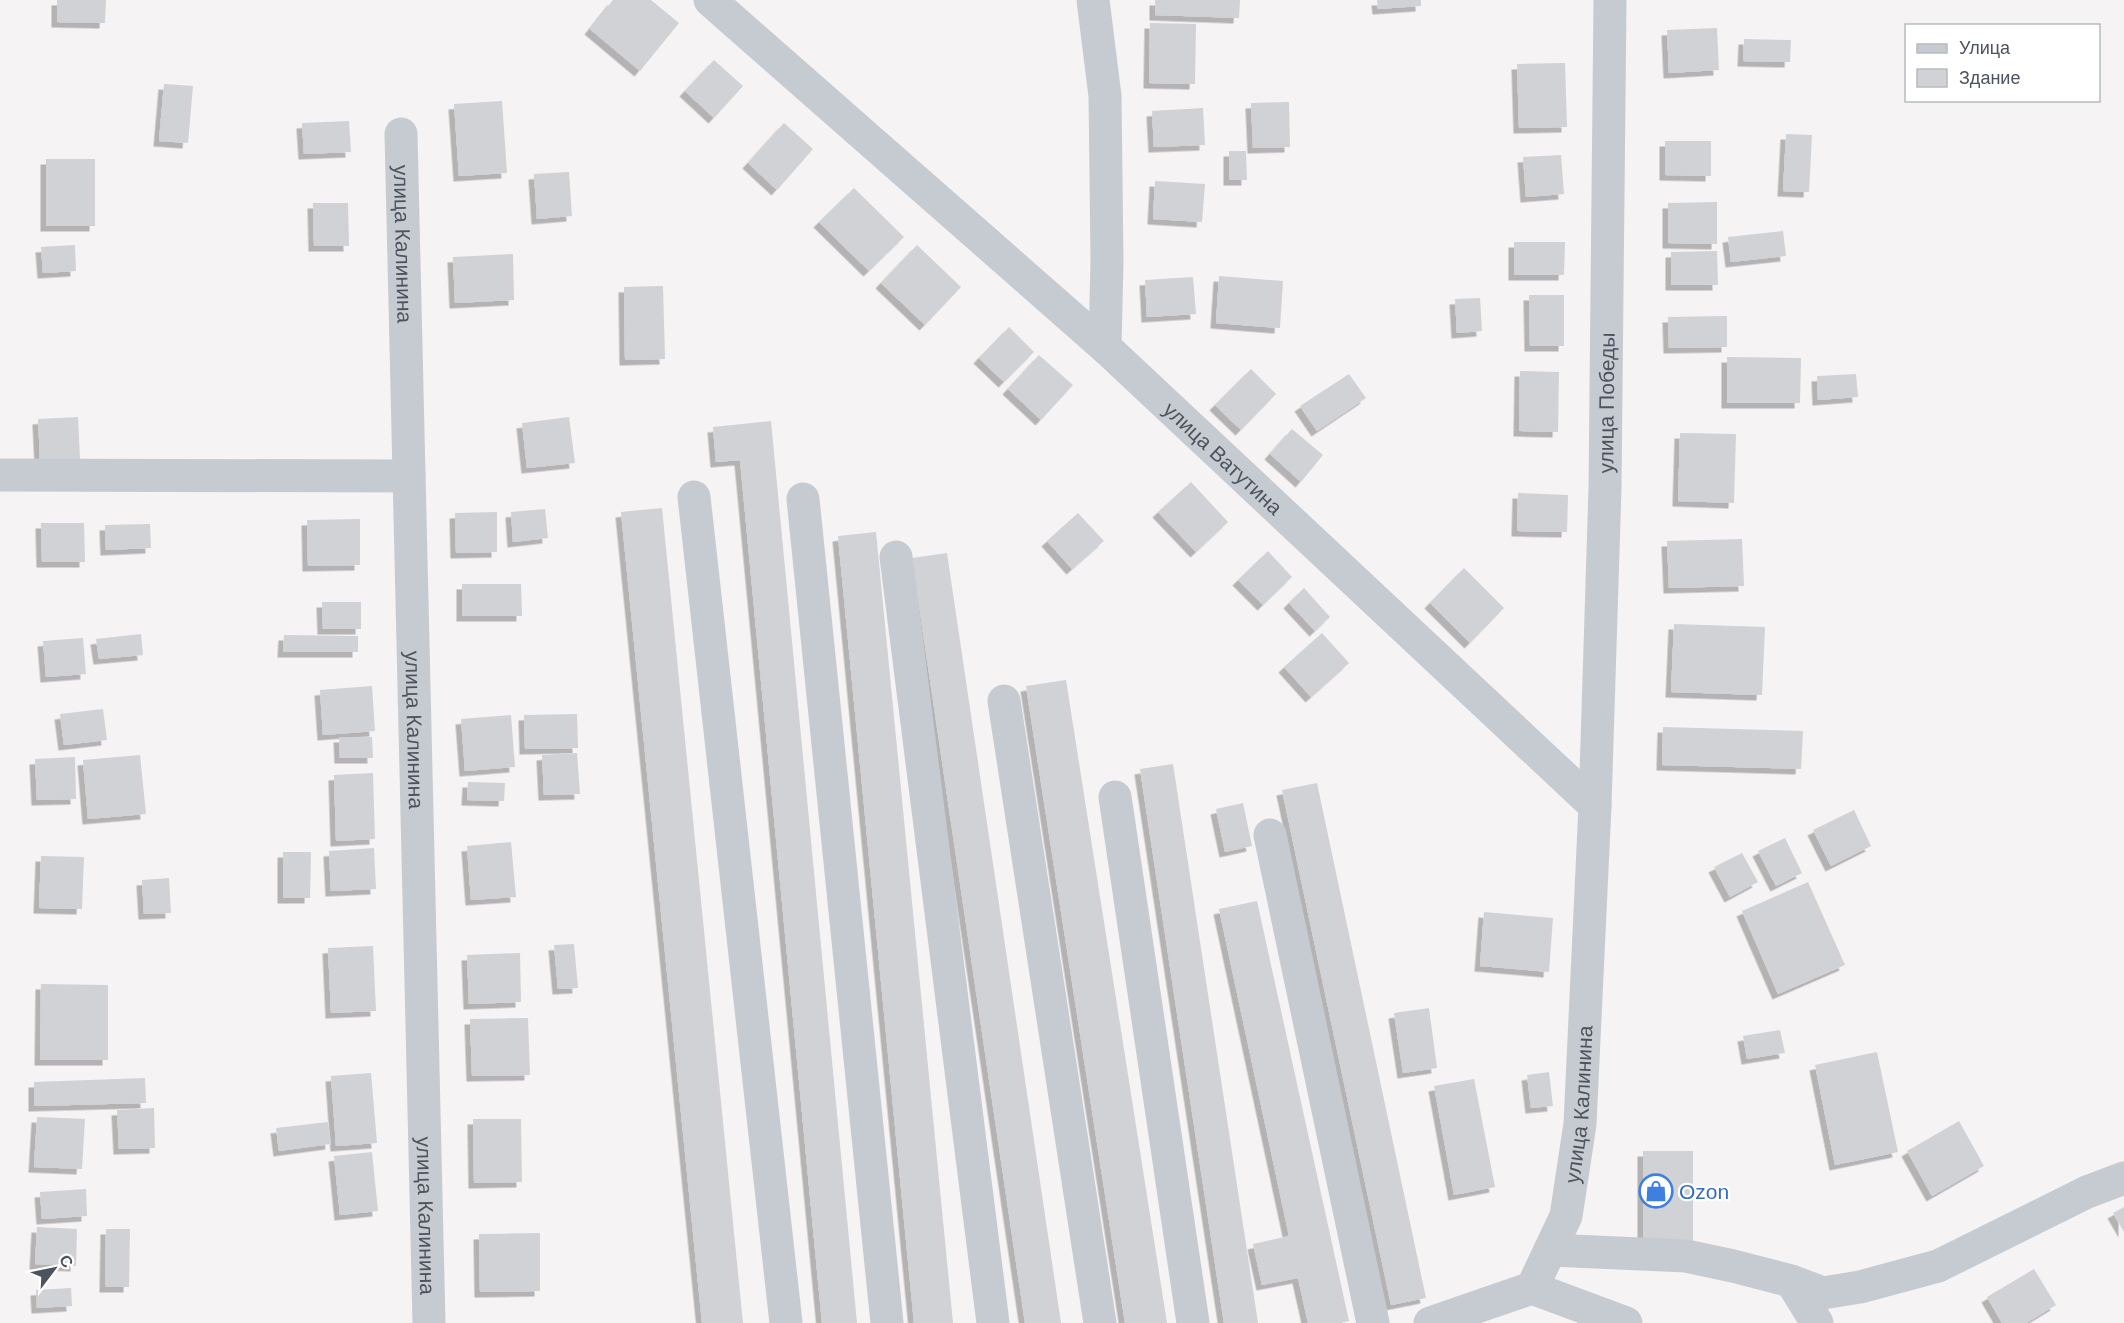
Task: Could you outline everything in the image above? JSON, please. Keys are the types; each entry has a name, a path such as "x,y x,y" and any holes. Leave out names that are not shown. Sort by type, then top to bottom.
{"street":[{"name":"улица Ватутина","path":"710,0 1105,347 1595,806"},
{"path":"1093,0 1105,96 1107,261 1105,347"},
{"name":"улица Победы","path":"1595,806 1605,489 1610,0"},
{"name":"улица Калинина","path":"401,134 429,1323"},
{"path":"0,475 409,476"},
{"path":"694,497 786,1323"},
{"path":"803,499 888,1323"},
{"path":"896,557 993,1323"},
{"path":"1004,701 1100,1323"},
{"path":"1115,797 1193,1323"},
{"name":"улица Калинина","path":"1532,1288 1566,1216 1580,1124 1595,806"},
{"path":"1270,835 1373,1323"},
{"path":"1550,1250 1686,1256 1791,1281 1823,1293 1860,1287 1938,1266 2087,1192 2124,1178"},
{"path":"1791,1281 1817,1323"},
{"path":"1430,1323 1532,1288 1626,1323"}],"building":[{"path":"57,0 106,0 105,23 57,22"},
{"path":"613,0 651,0 679,23 640,71 590,29"},
{"path":"1155,0 1240,0 1239,18 1155,15"},
{"path":"1377,0 1421,0 1421,6 1378,9"},
{"path":"1150,23 1196,24 1195,84 1149,83"},
{"path":"1717,28 1719,70 1669,73 1667,30"},
{"path":"1744,39 1791,40 1790,62 1743,61"},
{"path":"714,60 743,86 714,118 685,91"},
{"path":"1565,63 1567,127 1519,128 1517,64"},
{"path":"164,84 193,86 188,143 159,141"},
{"path":"502,101 507,173 459,176 454,104"},
{"path":"1289,102 1290,147 1253,148 1251,103"},
{"path":"1203,108 1205,145 1154,147 1152,111"},
{"path":"349,121 351,152 304,154 302,123"},
{"path":"784,123 813,149 777,190 748,163"},
{"path":"1786,134 1812,135 1809,192 1783,191"},
{"path":"1665,141 1711,141 1711,176 1665,175"},
{"path":"1229,151 1246,151 1247,180 1229,180"},
{"path":"1561,155 1564,194 1526,197 1523,157"},
{"path":"46,159 95,159 95,226 46,226"},
{"path":"569,172 572,216 537,219 534,174"},
{"path":"1155,181 1205,184 1202,222 1153,219"},
{"path":"854,188 904,237 869,271 819,222"},
{"path":"1717,202 1717,244 1668,243 1668,203"},
{"path":"313,203 348,203 349,246 314,246"},
{"path":"1783,231 1786,256 1731,262 1728,237"},
{"path":"1514,242 1565,242 1564,275 1514,275"},
{"path":"75,245 76,271 43,273 41,247"},
{"path":"917,245 961,287 925,325 881,283"},
{"path":"1717,251 1718,285 1671,285 1671,252"},
{"path":"513,254 514,300 455,303 453,257"},
{"path":"1219,276 1283,281 1280,328 1216,323"},
{"path":"1193,277 1196,314 1147,317 1145,280"},
{"path":"663,286 665,359 625,360 624,287"},
{"path":"1529,295 1564,295 1564,346 1530,346"},
{"path":"1480,298 1482,331 1457,333 1455,299"},
{"path":"1727,316 1727,347 1669,348 1668,317"},
{"path":"1009,327 1034,352 1004,382 979,358"},
{"path":"1039,355 1073,385 1041,420 1008,389"},
{"path":"1727,357 1801,358 1800,403 1727,403"},
{"path":"1251,369 1276,394 1241,430 1215,405"},
{"path":"1520,371 1559,372 1558,432 1519,431"},
{"path":"1349,374 1366,398 1317,431 1300,406"},
{"path":"1856,374 1858,397 1818,400 1817,376"},
{"path":"78,417 80,459 40,460 38,419"},
{"path":"569,417 575,463 527,468 522,423"},
{"path":"771,421 857,1323 822,1323 740,460 716,462 713,427"},
{"path":"1292,429 1323,455 1301,482 1270,454"},
{"path":"1680,433 1736,434 1734,503 1678,501"},
{"path":"1191,482 1228,522 1196,552 1158,512"},
{"path":"1518,493 1568,495 1567,532 1517,531"},
{"path":"662,508 743,1323 702,1323 621,512"},
{"path":"545,509 548,538 513,542 511,512"},
{"path":"497,512 497,552 456,553 455,513"},
{"path":"1078,513 1104,541 1072,569 1047,541"},
{"path":"360,519 360,565 308,566 307,520"},
{"path":"41,523 84,523 85,562 42,562"},
{"path":"150,524 151,548 106,550 105,525"},
{"path":"876,532 953,1323 914,1323 838,536"},
{"path":"1742,539 1744,586 1669,588 1667,541"},
{"path":"1268,551 1292,577 1263,605 1238,580"},
{"path":"947,553 1061,1323 1025,1323 912,558"},
{"path":"1464,568 1504,608 1470,643 1430,603"},
{"path":"462,584 521,584 522,616 462,616"},
{"path":"1304,588 1330,617 1315,631 1289,603"},
{"path":"322,602 361,602 361,629 323,629"},
{"path":"1674,624 1765,627 1762,695 1671,692"},
{"path":"1322,633 1349,663 1311,697 1284,667"},
{"path":"141,634 143,655 99,659 96,639"},
{"path":"284,635 358,636 358,652 283,652"},
{"path":"83,638 86,674 46,677 43,641"},
{"path":"1066,680 1167,1323 1125,1323 1026,686"},
{"path":"372,686 375,731 323,735 320,690"},
{"path":"103,709 107,740 64,745 60,714"},
{"path":"577,714 578,748 525,749 524,715"},
{"path":"511,715 515,767 465,771 461,719"},
{"path":"1663,727 1803,731 1801,769 1662,765"},
{"path":"339,737 372,737 373,758 340,758"},
{"path":"577,753 580,794 544,795 542,755"},
{"path":"140,755 146,814 88,819 83,760"},
{"path":"75,757 76,799 37,800 35,759"},
{"path":"1173,764 1258,1323 1224,1323 1140,769"},
{"path":"373,773 375,839 336,841 334,775"},
{"path":"468,782 505,783 504,801 467,800"},
{"path":"1317,783 1426,1298 1391,1305 1282,790"},
{"path":"1243,803 1252,846 1225,852 1216,809"},
{"path":"1854,810 1871,846 1831,866 1813,830"},
{"path":"1785,838 1802,873 1776,886 1758,851"},
{"path":"511,842 516,897 471,900 467,846"},
{"path":"374,848 376,889 331,891 329,851"},
{"path":"283,852 311,852 310,898 283,898"},
{"path":"1742,853 1758,882 1730,897 1714,867"},
{"path":"41,856 84,857 82,909 39,908"},
{"path":"169,878 171,913 144,914 142,880"},
{"path":"1808,882 1845,965 1778,994 1742,911"},
{"path":"1257,901 1349,1321 1308,1323 1298,1278 1262,1285 1253,1244 1289,1236 1219,909"},
{"path":"1484,912 1553,918 1549,972 1480,966"},
{"path":"574,944 578,988 558,989 554,945"},
{"path":"373,946 376,1011 331,1013 328,948"},
{"path":"520,953 521,1002 469,1004 467,955"},
{"path":"41,984 108,985 108,1060 40,1060"},
{"path":"1429,1008 1437,1068 1403,1073 1394,1013"},
{"path":"528,1018 530,1075 472,1076 470,1019"},
{"path":"1780,1030 1785,1053 1747,1059 1743,1036"},
{"path":"1877,1052 1898,1152 1835,1165 1815,1065"},
{"path":"1549,1072 1553,1106 1531,1108 1527,1075"},
{"path":"371,1073 377,1143 336,1146 331,1076"},
{"path":"145,1078 146,1103 34,1106 34,1082"},
{"path":"1474,1079 1495,1187 1454,1195 1434,1086"},
{"path":"154,1108 155,1148 119,1149 117,1110"},
{"path":"37,1117 85,1119 82,1169 34,1167"},
{"path":"473,1119 521,1119 522,1182 474,1183"},
{"path":"1959,1121 1984,1166 1932,1196 1907,1151"},
{"path":"328,1122 331,1144 279,1151 276,1128"},
{"path":"1643,1151 1693,1151 1693,1243 1643,1243"},
{"path":"372,1152 378,1211 340,1215 334,1156"},
{"path":"86,1189 87,1216 42,1219 40,1192"},
{"path":"2124,1207 2124,1232 2113,1213"},
{"path":"37,1227 77,1229 76,1266 35,1264"},
{"path":"106,1229 130,1229 129,1287 105,1287"},
{"path":"540,1233 540,1291 480,1292 479,1234"},
{"path":"2034,1269 2056,1305 2026,1323 2002,1323 1987,1297"},
{"path":"71,1288 72,1306 37,1308 36,1290"}],"place":[{"name":"Ozon","path":"1656,1191"}]}
